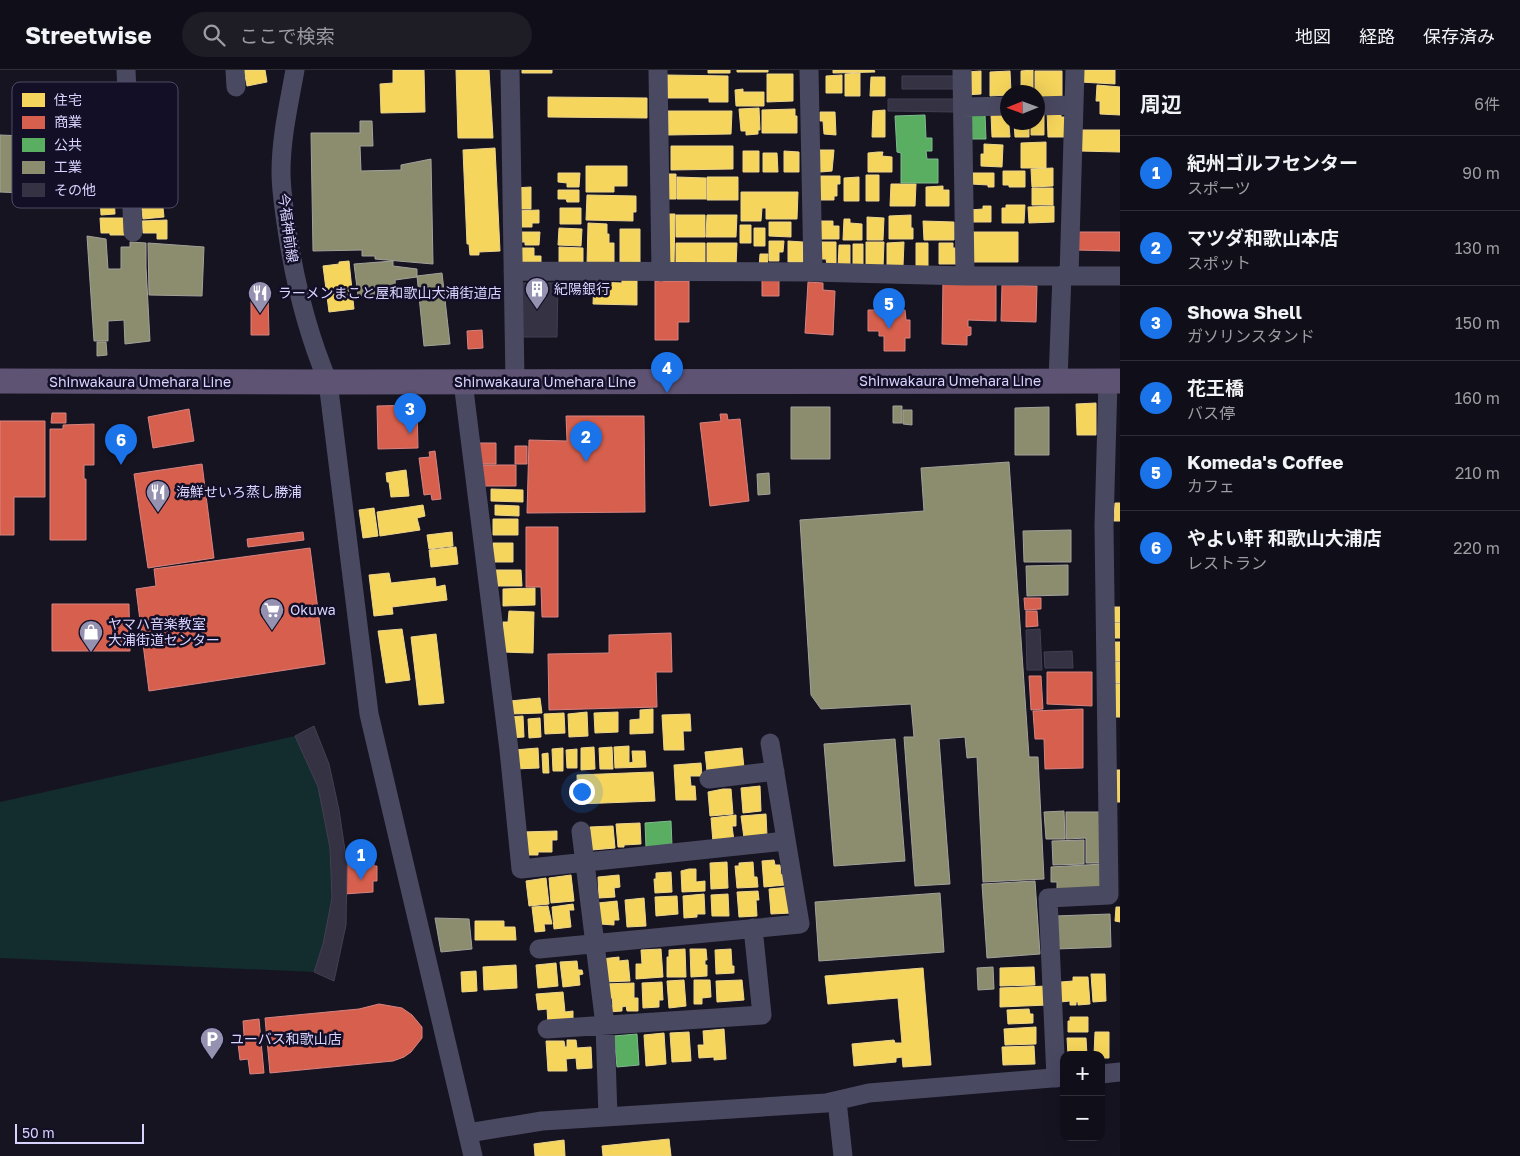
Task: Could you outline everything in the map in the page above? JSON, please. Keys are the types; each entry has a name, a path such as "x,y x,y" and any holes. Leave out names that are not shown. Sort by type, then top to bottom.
{"main road":[{"name":"Shinwakaura Umehara Line","path":"0,381 1114,381"}],"street":[{"name":"今福神前線","path":"295,70 285,123 281,172 295,279 313,346 328,382 369,714 473,1156"},
{"path":"510,70 515,382"},
{"path":"658,70 661,272"},
{"path":"809,70 813,272"},
{"path":"962,70 965,276"},
{"path":"1058,380 1075,70"},
{"path":"1045,106 1074,105"},
{"path":"963,108 1000,106"},
{"path":"132,208 133,232"},
{"path":"513,270 813,272 965,276 1120,276"},
{"path":"468,1132 542,1121 826,1103 869,1093 1060,1077 1048,898 1115,895 1104,526 1114,381"},
{"path":"463,382 509,750 521,869 786,841"},
{"path":"539,949 800,924 770,743"},
{"path":"709,779 774,771"},
{"path":"581,831 605,1025 608,1117"},
{"path":"546,1029 762,1015 753,928"},
{"path":"1105,1074 1120,1072"},
{"path":"836,1101 843,1156"}],"green space":[{"path":"295,736 318,787 330,848 332,898 323,944 314,972 0,958 0,802"}],"building: 住宅":[{"path":"244,70 265,70 267,82 247,86"},
{"path":"393,70 424,70 425,112 381,113 380,84 393,83"},
{"path":"456,70 489,70 493,138 458,138"},
{"path":"522,70 552,70 552,73 522,73"},
{"path":"708,70 730,70 730,73 708,73"},
{"path":"737,70 768,70 768,72 737,72"},
{"path":"833,70 874,70 875,72 833,73"},
{"path":"1033,70 1033,85 1021,85 1021,71"},
{"path":"1080,70 1115,70 1115,84 1080,82"},
{"path":"981,71 981,94 965,95 966,72"},
{"path":"1010,71 1011,85 1000,85 1000,95 990,96 990,72"},
{"path":"1035,71 1062,71 1062,97 1045,98 1045,85 1035,85"},
{"path":"860,73 860,96 845,96 845,74"},
{"path":"767,74 793,74 793,101 767,102"},
{"path":"667,75 728,76 728,102 709,102 709,98 667,98"},
{"path":"842,75 842,93 826,93 826,76"},
{"path":"871,77 885,77 885,96 870,96"},
{"path":"1097,85 1120,87 1120,115 1100,114 1100,101 1096,101"},
{"path":"743,89 743,92 764,92 764,106 736,106 735,90"},
{"path":"548,97 647,98 647,118 548,117"},
{"path":"759,108 760,130 758,130 758,134 746,135 746,131 741,131 739,109"},
{"path":"795,109 797,133 762,133 762,110"},
{"path":"885,110 885,137 872,137 873,111"},
{"path":"1047,110 1061,110 1061,117 1067,117 1067,137 1048,137"},
{"path":"668,111 732,111 731,134 668,135"},
{"path":"820,112 835,112 836,135 824,134 823,121 820,121"},
{"path":"991,114 1000,114 1000,130 1009,130 1010,137 992,137"},
{"path":"1015,130 1029,130 1029,137 1015,137"},
{"path":"1031,130 1044,130 1044,135 1031,135"},
{"path":"1080,130 1120,130 1120,152 1079,151"},
{"path":"1046,142 1046,168 1021,168 1021,143"},
{"path":"984,144 1003,145 1002,167 981,166 981,154 984,154"},
{"path":"671,146 733,146 733,169 671,170"},
{"path":"495,148 500,251 479,252 479,255 470,255 469,244 467,244 463,150"},
{"path":"820,150 834,150 832,171 820,172"},
{"path":"743,151 759,151 759,172 743,172"},
{"path":"784,151 799,152 799,172 784,172"},
{"path":"883,152 882,156 892,157 892,172 868,172 868,153"},
{"path":"763,153 777,153 778,172 763,172"},
{"path":"586,166 627,166 627,186 614,186 614,192 586,192"},
{"path":"1053,168 1053,186 1032,187 1031,169"},
{"path":"1003,171 1025,171 1025,187 1003,185"},
{"path":"558,173 580,173 579,187 567,187 567,183 558,182"},
{"path":"971,173 994,173 994,187 971,184"},
{"path":"664,174 676,174 676,199 664,199"},
{"path":"866,175 879,175 879,201 866,201"},
{"path":"818,176 840,176 840,184 837,184 837,196 834,196 834,200 820,200"},
{"path":"677,177 706,178 706,199 677,199"},
{"path":"707,177 738,177 738,200 707,200"},
{"path":"859,177 859,201 844,201 844,178"},
{"path":"891,184 916,184 915,206 890,206"},
{"path":"943,186 943,190 949,190 949,206 926,206 926,187"},
{"path":"531,187 531,209 514,209 514,188"},
{"path":"1032,188 1053,188 1053,205 1032,205"},
{"path":"558,190 579,190 579,202 567,202 566,199 558,199"},
{"path":"741,192 798,192 797,219 766,219 766,208 762,208 761,221 741,221"},
{"path":"587,195 636,196 636,212 633,212 633,221 586,220"},
{"path":"1006,205 1025,205 1024,223 1002,223 1002,208 1006,208"},
{"path":"983,206 991,206 991,222 970,222 969,210 983,209"},
{"path":"1054,206 1054,222 1029,223 1028,207"},
{"path":"101,208 115,208 115,214 101,215"},
{"path":"142,208 163,208 164,217 143,219"},
{"path":"560,208 581,208 581,224 560,224"},
{"path":"539,210 539,223 532,223 532,227 516,227 514,211"},
{"path":"663,214 675,214 674,266 662,266"},
{"path":"676,215 705,215 705,237 676,237"},
{"path":"707,215 737,215 736,237 706,237"},
{"path":"911,215 913,239 889,239 889,216"},
{"path":"867,217 884,218 883,240 867,240"},
{"path":"100,218 127,218 127,235 101,233"},
{"path":"844,219 850,219 850,223 862,224 862,240 843,240"},
{"path":"167,220 167,239 157,239 157,233 143,233 142,221"},
{"path":"818,221 833,221 833,226 839,226 839,239 817,239"},
{"path":"923,221 954,222 954,240 924,240"},
{"path":"769,222 791,222 791,237 769,236"},
{"path":"588,223 607,224 609,243 614,243 614,265 587,265"},
{"path":"740,225 751,225 751,243 740,243"},
{"path":"559,228 582,229 581,246 558,245"},
{"path":"754,228 765,228 765,246 754,246"},
{"path":"620,229 640,229 640,267 620,266"},
{"path":"517,232 540,232 539,245 525,245 525,242 517,242"},
{"path":"971,232 1018,232 1018,262 972,262"},
{"path":"769,241 784,241 783,252 779,252 779,261 769,261"},
{"path":"788,241 803,242 803,262 788,262"},
{"path":"817,242 836,242 836,264 827,265 826,259 817,259"},
{"path":"866,242 884,242 883,268 866,267"},
{"path":"904,242 903,266 887,265 887,243"},
{"path":"676,243 705,243 705,265 676,265"},
{"path":"707,243 737,243 736,266 707,265"},
{"path":"916,243 928,243 928,268 916,268"},
{"path":"939,243 953,243 953,248 956,248 956,264 939,264"},
{"path":"853,244 863,244 863,268 853,267"},
{"path":"839,245 850,245 850,269 838,269"},
{"path":"559,247 583,248 583,265 559,264"},
{"path":"519,248 534,248 534,256 541,256 541,264 519,264"},
{"path":"760,254 768,254 767,269 759,269"},
{"path":"349,261 354,309 329,312 323,266"},
{"path":"622,279 637,280 637,305 593,304 594,282 622,283"},
{"path":"1096,403 1096,435 1077,435 1076,404"},
{"path":"406,470 409,496 391,497 386,473"},
{"path":"491,489 523,490 523,502 491,501"},
{"path":"1115,503 1120,503 1120,521 1114,521"},
{"path":"423,505 425,516 417,518 420,530 380,536 377,512"},
{"path":"495,505 519,506 519,516 495,515"},
{"path":"374,508 378,536 363,538 359,510"},
{"path":"493,519 518,519 518,535 493,535"},
{"path":"452,532 453,546 429,549 427,535"},
{"path":"493,543 513,543 513,562 493,562"},
{"path":"456,547 458,564 431,567 429,550"},
{"path":"493,570 521,570 522,586 493,586"},
{"path":"389,573 391,583 435,578 436,587 445,585 447,600 392,607 393,614 374,616 369,575"},
{"path":"535,588 535,605 503,606 503,589"},
{"path":"1111,607 1120,607 1120,622 1111,622"},
{"path":"509,611 534,612 533,653 502,652 503,622 508,622"},
{"path":"1111,623 1120,623 1120,638 1111,638"},
{"path":"402,629 410,680 386,683 378,631"},
{"path":"436,634 444,703 419,705 411,637"},
{"path":"1110,642 1120,642 1120,661 1111,661"},
{"path":"1111,662 1120,662 1120,683 1111,683"},
{"path":"1112,684 1120,684 1120,717 1112,717"},
{"path":"540,698 542,713 511,714 510,701"},
{"path":"653,709 653,733 630,734 630,720 640,719 640,710"},
{"path":"587,712 588,736 569,737 568,714"},
{"path":"618,712 618,732 595,733 594,713"},
{"path":"564,713 565,733 545,734 544,714"},
{"path":"690,714 691,731 683,731 684,750 664,750 662,715"},
{"path":"523,716 524,737 508,738 507,717"},
{"path":"540,718 541,737 529,738 528,719"},
{"path":"629,746 629,763 633,762 632,751 645,751 646,767 615,768 614,747"},
{"path":"594,747 595,769 581,770 581,748"},
{"path":"612,747 613,769 600,769 599,748"},
{"path":"538,748 539,768 514,769 514,750"},
{"path":"563,748 563,771 553,771 552,749"},
{"path":"742,748 744,768 707,771 705,752"},
{"path":"577,749 577,768 567,768 566,750"},
{"path":"548,753 549,773 543,773 542,754"},
{"path":"701,763 702,776 690,776 691,786 695,786 696,800 676,800 674,765"},
{"path":"1114,770 1120,770 1120,802 1114,802"},
{"path":"653,772 655,801 578,804 577,775"},
{"path":"760,786 761,811 743,813 741,788"},
{"path":"731,789 733,814 710,816 708,792"},
{"path":"766,814 767,836 744,838 741,816"},
{"path":"736,815 736,826 732,826 734,841 713,842 711,818"},
{"path":"640,823 641,844 618,847 616,824"},
{"path":"613,826 615,848 592,850 590,827"},
{"path":"557,831 557,840 552,840 552,852 538,852 538,855 525,855 522,832"},
{"path":"774,860 775,865 780,865 781,875 784,874 785,885 764,887 762,861"},
{"path":"727,862 728,888 711,889 710,863"},
{"path":"753,862 754,877 757,877 758,887 737,888 735,866 739,866 739,863"},
{"path":"696,869 696,882 705,881 705,891 682,892 681,871"},
{"path":"671,872 672,892 655,893 654,879 656,879 656,873"},
{"path":"571,875 574,901 551,903 549,878"},
{"path":"619,875 620,887 614,888 615,897 599,898 598,877"},
{"path":"546,878 549,904 529,906 526,881"},
{"path":"791,887 791,913 771,914 769,889"},
{"path":"758,891 759,900 756,900 757,916 739,917 737,892"},
{"path":"704,894 705,914 684,918 683,896"},
{"path":"728,894 729,916 712,916 711,895"},
{"path":"677,896 678,914 656,916 655,897"},
{"path":"644,898 646,926 627,927 625,900"},
{"path":"617,901 619,920 614,920 614,925 600,924 598,903"},
{"path":"573,904 574,910 569,910 571,927 554,929 552,907"},
{"path":"548,906 552,924 544,924 545,931 535,932 532,907"},
{"path":"1116,907 1120,907 1120,922 1115,921"},
{"path":"475,921 504,921 504,927 515,927 516,940 475,940"},
{"path":"661,949 663,977 636,979 636,964 642,964 641,950"},
{"path":"685,949 686,977 667,977 669,950"},
{"path":"690,949 706,949 707,960 705,960 705,965 707,965 707,976 691,977"},
{"path":"731,949 734,973 716,974 715,950"},
{"path":"619,957 619,961 628,960 630,981 603,982 601,959"},
{"path":"577,961 578,970 582,970 583,974 579,975 580,985 563,987 560,962"},
{"path":"556,963 558,986 538,988 536,965"},
{"path":"516,965 517,988 484,990 483,967"},
{"path":"1034,967 1035,985 1000,986 1000,968"},
{"path":"923,968 931,1065 903,1067 902,1057 896,1058 896,1062 854,1066 852,1044 894,1040 895,1043 902,1043 898,998 828,1004 825,976"},
{"path":"476,971 477,991 462,992 461,972"},
{"path":"1091,974 1105,974 1106,1001 1093,1002"},
{"path":"1073,977 1088,977 1090,1004 1078,1005 1078,1002 1076,1002 1076,1005 1070,1005 1070,1001 1060,1002 1061,982 1073,981"},
{"path":"684,980 686,1006 669,1008 667,981"},
{"path":"694,980 710,980 711,997 702,998 702,1004 694,1004"},
{"path":"742,980 744,1000 717,1002 716,981"},
{"path":"662,982 663,1000 659,1000 659,1007 643,1008 642,983"},
{"path":"634,983 634,998 638,998 638,1011 627,1011 626,1006 622,1007 622,1011 608,1012 608,1005 613,1005 612,998 604,998 604,984"},
{"path":"1047,986 1048,1005 1000,1007 1000,988"},
{"path":"563,992 565,1012 573,1011 573,1022 548,1024 547,1009 538,1010 536,994"},
{"path":"1029,1009 1030,1014 1033,1014 1033,1023 1008,1024 1007,1010"},
{"path":"1070,1017 1088,1017 1088,1032 1068,1032"},
{"path":"1036,1027 1036,1044 1005,1045 1004,1029"},
{"path":"724,1029 726,1059 714,1060 714,1057 699,1058 698,1045 704,1045 703,1031"},
{"path":"689,1032 691,1061 672,1062 670,1033"},
{"path":"1095,1032 1109,1032 1109,1058 1105,1058 1105,1051 1094,1051"},
{"path":"664,1033 666,1064 646,1066 644,1035"},
{"path":"1067,1038 1086,1038 1087,1051 1068,1051"},
{"path":"567,1040 576,1040 577,1048 591,1047 592,1068 577,1069 576,1058 566,1059 567,1071 548,1071 546,1041 564,1041 565,1047 567,1047"},
{"path":"1034,1046 1035,1064 1003,1065 1002,1047"},
{"path":"669,1139 671,1156 603,1156 602,1146"},
{"path":"564,1140 565,1156 535,1156 534,1144"}],"building: 商業":[{"path":"1074,232 1120,232 1120,251 1075,250"},
{"path":"762,280 779,280 779,296 762,296"},
{"path":"655,281 689,281 689,322 678,322 678,340 655,340"},
{"path":"943,281 996,281 996,321 968,320 968,327 971,327 971,335 967,336 967,345 942,344"},
{"path":"808,282 823,283 823,290 835,291 833,335 805,333"},
{"path":"1002,285 1037,286 1036,322 1001,321"},
{"name":"ラーメンまこと屋和歌山大浦街道店","path":"251,293 268,293 269,335 251,335"},
{"path":"868,310 905,310 906,320 910,320 910,338 905,338 905,351 884,351 884,336 879,336 879,331 868,331"},
{"path":"482,330 483,348 468,349 467,331"},
{"path":"417,405 418,448 378,449 377,406"},
{"path":"189,409 194,441 153,448 148,417"},
{"path":"52,413 66,413 66,423 51,423"},
{"path":"720,414 727,414 728,420 740,419 749,501 710,506 700,423 721,421"},
{"path":"566,416 644,416 645,512 527,513 529,440 567,441"},
{"path":"0,421 45,421 45,497 14,497 14,535 0,535"},
{"path":"94,424 94,465 84,465 84,479 86,479 86,540 50,540 50,429 63,429 63,425"},
{"path":"476,443 496,443 496,464 476,464"},
{"path":"515,446 527,446 527,464 515,464"},
{"path":"435,451 441,499 432,500 431,494 424,495 419,458 430,457 429,452"},
{"path":"202,464 214,558 148,568 134,474"},
{"path":"478,465 516,465 516,486 477,486"},
{"path":"526,527 558,527 558,617 542,617 541,587 526,587"},
{"path":"303,532 304,540 248,547 247,539"},
{"path":"310,548 325,664 149,691 136,589 156,586 154,569"},
{"path":"1024,598 1041,598 1041,609 1025,610"},
{"path":"52,604 129,604 130,651 52,651"},
{"path":"1026,611 1037,611 1038,626 1026,627"},
{"path":"671,633 672,672 656,672 657,707 549,710 548,654 609,653 609,635"},
{"path":"1047,672 1092,672 1092,706 1047,704"},
{"path":"1029,676 1041,676 1043,709 1031,710"},
{"path":"1083,709 1083,768 1045,769 1044,739 1035,739 1033,711"},
{"path":"374,853 374,866 377,866 377,881 373,881 373,892 344,894 343,854"},
{"path":"379,1004 402,1008 412,1015 422,1027 422,1038 411,1052 404,1057 393,1061 270,1073 265,1018 359,1009"},
{"path":"259,1019 264,1073 250,1074 248,1059 240,1060 237,1035 244,1035 243,1021"}],"building: 公共":[{"path":"965,114 985,114 986,139 966,139"},
{"path":"925,115 926,138 932,138 932,151 926,151 927,159 938,159 938,183 901,183 901,153 897,152 895,116"},
{"path":"671,821 672,846 646,848 645,823"},
{"path":"637,1034 639,1065 617,1067 614,1036"}],"building: 工業":[{"path":"360,121 372,121 373,146 360,146 361,171 401,170 401,165 431,159 433,264 375,259 375,256 362,256 362,250 313,251 311,133 360,133"},
{"path":"0,135 12,136 12,192 0,192"},
{"path":"87,236 106,239 108,269 121,269 121,247 130,247 130,242 146,243 150,341 125,344 124,320 108,321 108,341 94,341"},
{"path":"148,243 204,247 202,296 149,295"},
{"path":"393,261 393,266 417,269 417,277 395,280 396,292 358,296 354,264"},
{"path":"442,273 450,344 424,346 417,276"},
{"path":"97,342 106,342 107,355 97,356"},
{"path":"893,406 902,406 902,423 893,423"},
{"path":"791,407 830,407 830,459 791,459"},
{"path":"1049,407 1049,455 1015,455 1015,408"},
{"path":"903,410 912,410 912,425 903,424"},
{"path":"1009,462 1029,757 1038,757 1044,879 983,882 977,757 967,758 965,737 939,739 950,884 915,886 904,737 914,737 911,704 821,709 811,695 800,520 924,511 921,468"},
{"path":"769,473 770,494 758,495 757,474"},
{"path":"1071,530 1071,562 1024,562 1023,531"},
{"path":"1068,565 1068,595 1027,596 1026,566"},
{"path":"895,739 905,861 834,866 824,744"},
{"path":"1064,811 1065,839 1046,839 1044,812"},
{"path":"1066,812 1100,812 1100,863 1086,863 1086,838 1066,839"},
{"path":"1084,840 1084,864 1053,865 1052,841"},
{"path":"1103,864 1104,888 1057,890 1057,882 1051,882 1051,867"},
{"path":"1035,881 1040,954 987,958 982,884"},
{"path":"940,893 944,952 819,961 815,902"},
{"path":"1110,914 1111,947 1056,949 1055,916"},
{"path":"435,918 469,919 472,949 441,952"},
{"path":"993,967 994,989 978,990 977,968"}],"building: その他":[{"path":"902,76 954,76 954,89 902,89"},
{"path":"888,99 955,99 955,112 888,111"},
{"name":"紀陽銀行","path":"517,283 558,283 557,337 516,337"},
{"path":"1040,629 1042,670 1027,670 1026,630"},
{"path":"1072,651 1073,668 1045,668 1044,652"},
{"path":"314,726 329,764 339,810 347,864 346,925 334,981 314,972 323,944 332,898 330,848 318,787 295,736"}],"place":[{"name":"紀陽銀行","path":"537,310"},
{"name":"ラーメンまこと屋和歌山大浦街道店","path":"260,314"},
{"name":"Komeda's Coffee","path":"889,329"},
{"name":"花王橋","path":"667,393"},
{"name":"Showa Shell","path":"410,434"},
{"name":"マツダ和歌山本店","path":"586,462"},
{"name":"やよい軒 和歌山大浦店","path":"121,465"},
{"name":"海鮮せいろ蒸し勝浦","path":"158,513"},
{"name":"Okuwa","path":"272,631"},
{"name":"ヤマハ音楽教室 大浦街道センター","path":"91,653"},
{"name":"紀州ゴルフセンター","path":"361,880"},
{"name":"ユーバス和歌山店","path":"212,1060"}]}
